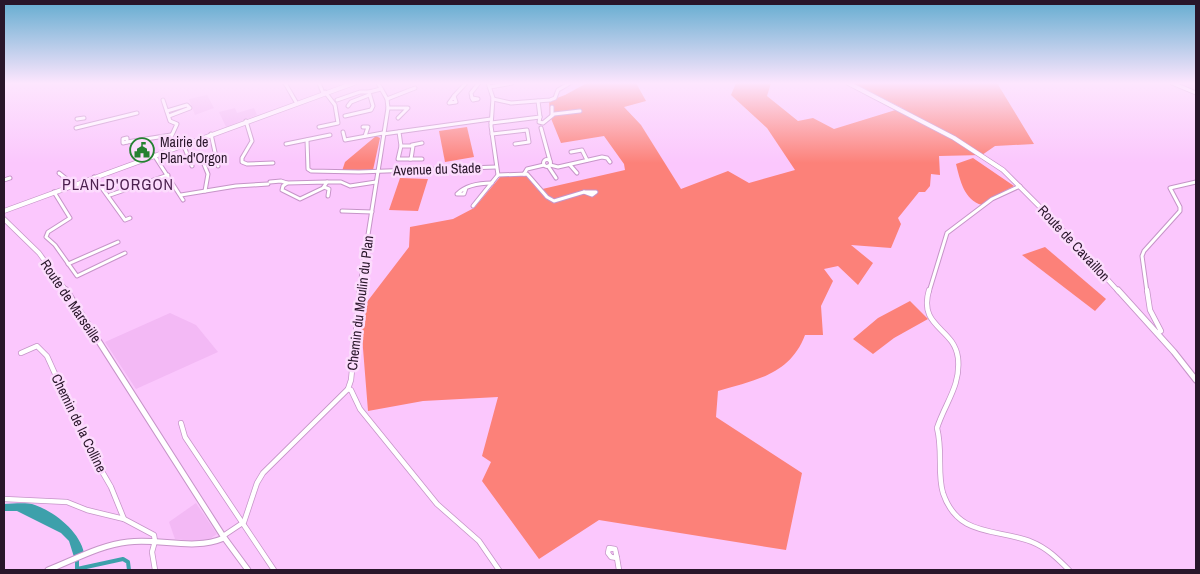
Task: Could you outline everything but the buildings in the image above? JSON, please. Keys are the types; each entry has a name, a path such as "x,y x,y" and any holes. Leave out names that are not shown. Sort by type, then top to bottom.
{"main road":[{"path":"4,211 276,110"},
{"name":"Route de Cavaillon","path":"900,110 982,155 1020,186 1157,333 1196,380"},
{"name":"Route de Marseille","path":"4,219 39,253 55,273 224,537 248,570"},
{"path":"48,570 112,545 155,541 204,545 216,543 224,537"}],"street":[{"path":"171,110 167,111 170,121 177,124 171,135"},
{"path":"169,116 185,110"},
{"path":"318,127 338,123 336,110"},
{"path":"345,116 371,110"},
{"name":"Chemin du Moulin du Plan","path":"244,522 257,483 263,473 348,389 351,380 359,294 388,110"},
{"path":"398,118 406,110"},
{"path":"492,110 492,134 498,175"},
{"path":"539,110 539,122 542,123 552,115 552,110"},
{"path":"552,115 580,110"},
{"path":"76,127 137,113"},
{"path":"343,132 345,140 383,133 540,117"},
{"path":"77,119 84,118"},
{"path":"76,127 103,120"},
{"path":"246,121 252,141 242,158 242,162 247,164 273,163"},
{"path":"363,127 368,127 365,136"},
{"path":"541,128 548,164 556,178"},
{"path":"492,134 527,130 529,142 515,144"},
{"path":"399,132 400,146 398,159 422,159"},
{"path":"210,134 218,166"},
{"path":"127,142 171,135"},
{"path":"171,135 176,147"},
{"path":"286,144 330,135"},
{"name":"Avenue du Stade","path":"307,140 309,170 378,171 496,167"},
{"path":"400,146 422,143"},
{"path":"182,144 192,166"},
{"path":"409,160 414,147 412,145"},
{"path":"571,152 582,150 587,160"},
{"path":"154,155 183,200"},
{"path":"201,157 208,177 205,191"},
{"path":"524,174 527,169 548,164 555,167 604,157 610,162"},
{"path":"570,165 577,173"},
{"path":"59,173 74,185"},
{"path":"498,175 524,174 552,200 561,200 584,192"},
{"path":"110,196 168,175"},
{"path":"473,206 498,175"},
{"path":"94,177 121,215 126,220 130,218"},
{"path":"4,180 10,178"},
{"path":"180,196 236,186 281,181 287,183 340,182 351,186 376,182"},
{"path":"287,183 283,186 283,191 298,199 324,187 327,182"},
{"path":"1157,333 1161,331 1150,310 1142,253 1180,211 1180,207 1170,188 1196,182"},
{"path":"466,188 474,183 492,183"},
{"path":"1020,186 992,199 947,233 927,298 925,307 929,318 954,344 957,350 957,375 954,391 937,428 942,443 941,482 950,509 957,519 970,526 1029,540 1044,547 1070,570"},
{"path":"324,187 329,188 328,196"},
{"path":"54,192 70,218 46,235 77,276 125,253"},
{"path":"342,211 372,212"},
{"path":"68,264 118,242"},
{"name":"Chemin de la Colline","path":"21,353 34,347 40,347 47,356 89,449 111,488 124,519"},
{"path":"348,389 351,390 360,409 436,504 479,541 499,570"},
{"path":"180,423 185,437 244,522 274,570"},
{"path":"4,499 67,502 87,510 124,519 154,535 155,541 152,555 155,570"},
{"path":"224,537 244,522"},
{"path":"617,558 619,570"}],"shaded area":[{"path":"193,110 209,110 195,115"},
{"path":"236,110 237,113 255,110 257,115 226,127 219,112"},
{"path":"550,110 627,110 641,125 681,189 728,171 749,183 795,170 767,128 747,110 784,110 798,121 813,118 834,129 896,110 1013,110 1034,144 995,146 982,155 939,156 940,175 931,174 930,186 925,192 919,192 898,218 901,224 891,248 851,245 873,263 858,285 838,266 824,269 833,281 821,306 823,335 805,335 790,359 770,374 718,391 716,417 802,473 786,550 599,520 539,559 482,481 491,462 482,456 498,397 423,401 368,411 360,311 409,247 410,227 453,219 474,208 501,176 526,175 538,190 625,170 624,164 604,136 561,143 550,116"},
{"path":"467,127 474,157 445,162 439,131"},
{"path":"376,136 380,138 373,170 342,171 345,162"},
{"path":"973,158 1014,186 982,205 971,199 964,189 956,164"},
{"path":"400,178 428,179 418,211 389,210"},
{"path":"1045,247 1106,299 1095,311 1022,255"},
{"path":"910,301 928,319 894,338 873,354 853,339 878,318"},
{"path":"170,313 196,325 218,352 136,389 105,342"},
{"path":"24,503 43,508 72,530 82,545 84,553 74,557 69,541 61,533 17,511 4,511 4,504"},
{"path":"196,503 217,534 207,541 201,542 175,539 169,522"}],"waterway":[{"path":"77,558 77,569 123,559 128,562 129,570"}],"place":[{"name":"Mairie de Plan-d'Orgon","path":"142,150"}],"district":[{"name":"PLAN-D'ORGON","path":"118,184"}]}
